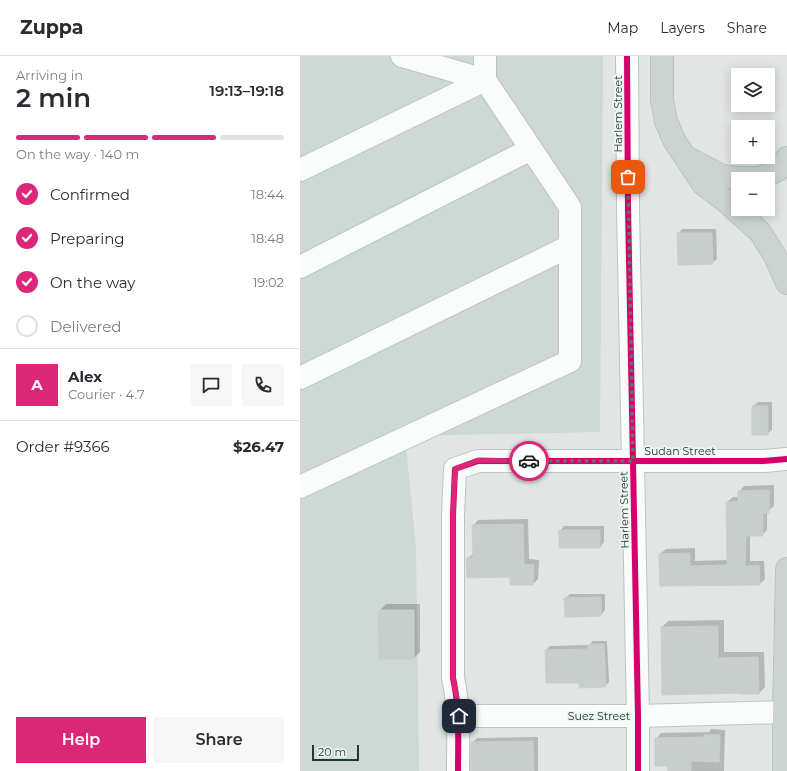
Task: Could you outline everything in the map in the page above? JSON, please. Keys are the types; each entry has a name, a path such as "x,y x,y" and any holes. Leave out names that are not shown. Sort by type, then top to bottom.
{"main road":[{"path":"662,56 662,100 666,120 674,140 703,184 760,232 775,256 787,283"},
{"path":"685,157 722,176 739,178 760,178 778,170 787,158"},
{"path":"784,771 787,569"}],"street":[{"path":"402,56 485,80"},
{"path":"300,487 570,361 570,207 485,80 485,56"},
{"name":"Harlem Street","path":"627,56 628,216 638,771"},
{"path":"300,170 485,80"},
{"path":"300,267 531,149"},
{"path":"300,378 570,246"},
{"name":"Sudan Street","path":"459,716 453,678 453,515 455,469 478,460 764,461 787,459"},
{"name":"Suez Street","path":"459,716 638,716 785,712"},
{"path":"458,771 459,716"}],"shaded area":[{"path":"300,56 603,56 600,432 405,436 416,547 419,771 300,771"}],"building":[{"path":"677,233 712,233 713,264 678,265"},
{"path":"752,406 768,406 768,435 752,435"},
{"path":"769,490 769,513 763,513 763,536 746,536 745,566 759,565 760,585 660,586 659,554 690,553 690,566 727,565 726,502 738,502 738,491"},
{"path":"523,524 524,564 534,565 533,585 510,585 510,577 467,578 466,558 473,558 472,525"},
{"path":"559,530 600,530 600,548 559,548"},
{"path":"601,597 601,616 565,617 564,598"},
{"path":"378,610 414,610 414,659 379,659"},
{"path":"718,626 718,658 758,657 759,694 739,693 662,695 661,627"},
{"path":"604,644 606,687 579,688 579,683 546,683 545,650 588,649 588,645"},
{"path":"704,735 720,735 719,762 691,761 691,771 668,771 667,766 655,766 655,738 704,737"},
{"path":"533,741 534,771 470,771 471,742"}],"cycle path":[{"path":"627,56 628,208 638,771"},
{"path":"458,771 458,713 453,678 453,515 455,469 478,461 764,461 787,459"}],"way so far":[{"path":"529,461 633,461 628,177"}],"route":[{"path":"459,716 453,678 453,495 455,469 478,460 529,461"}]}
